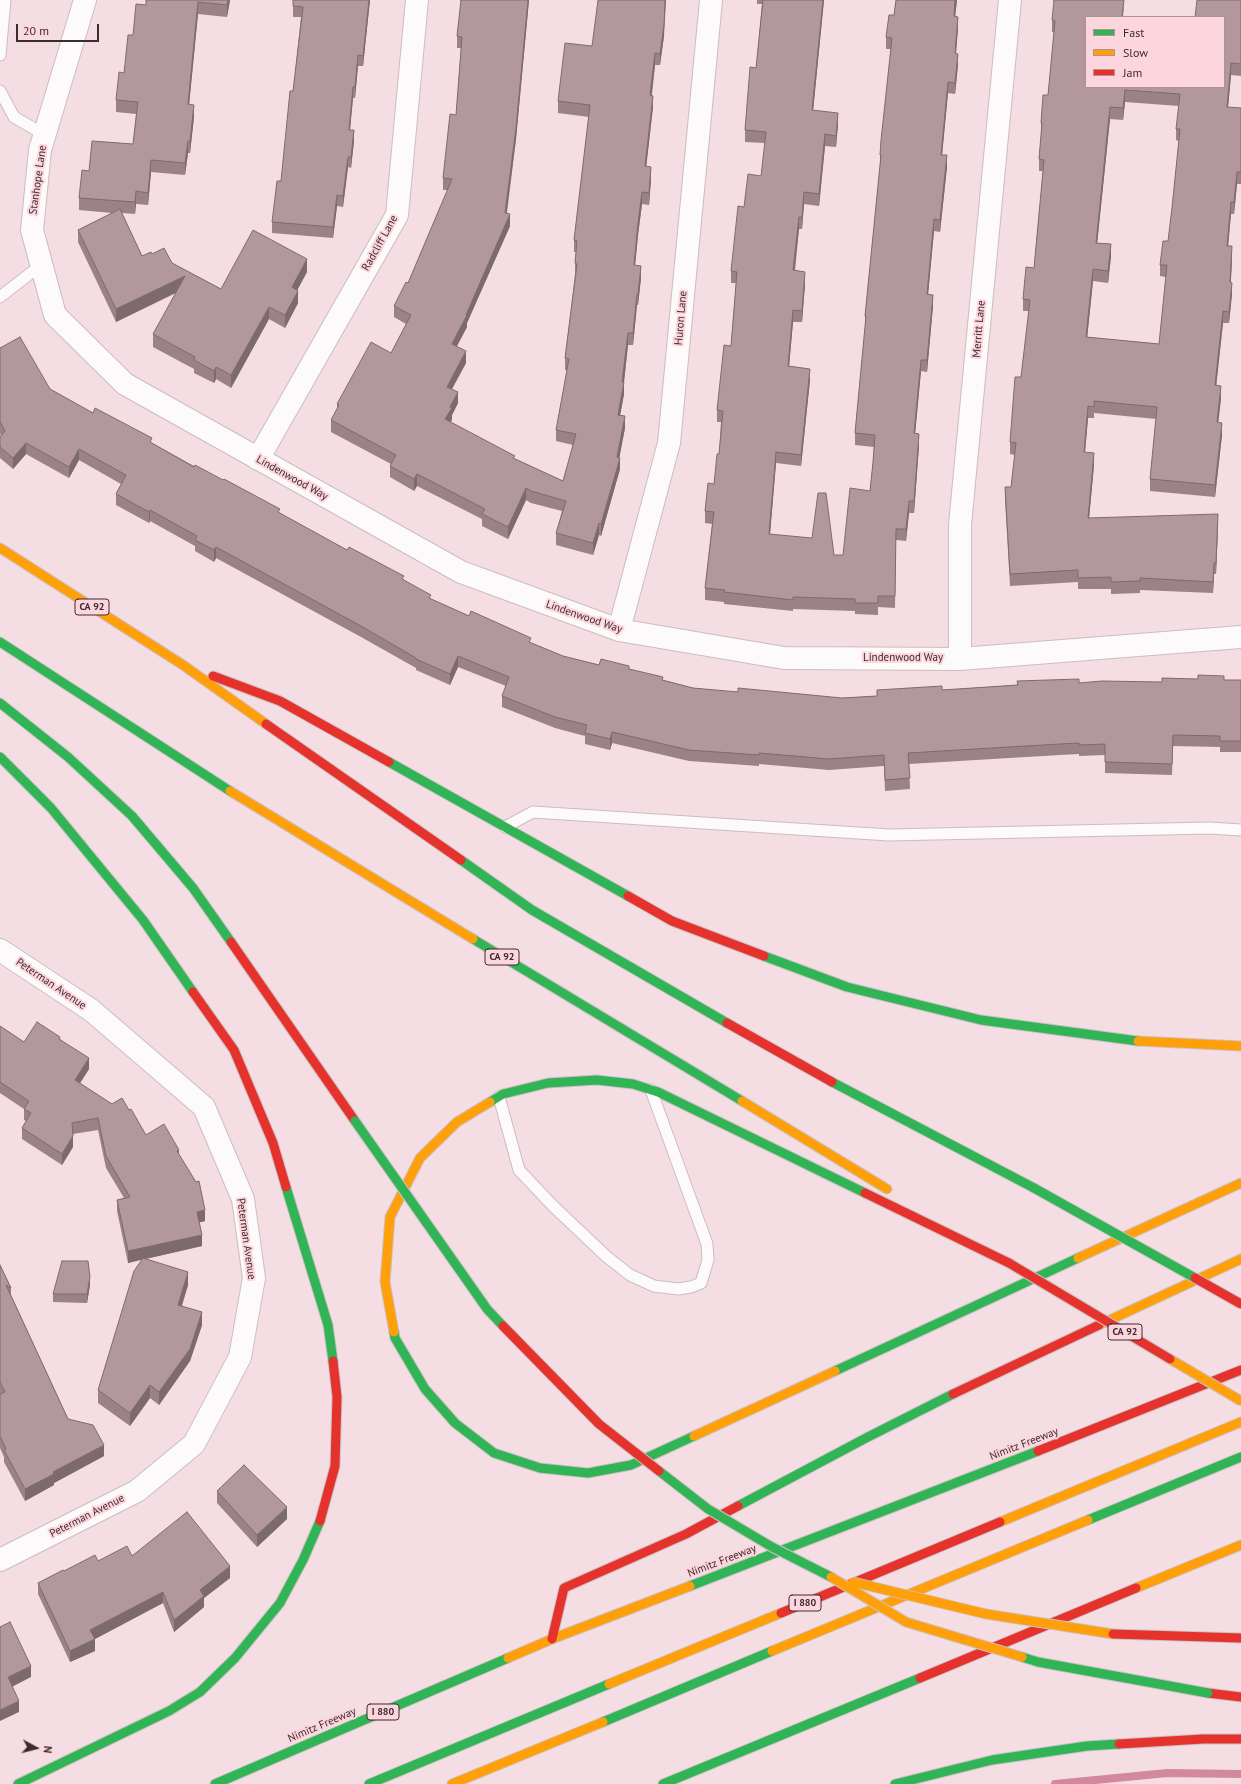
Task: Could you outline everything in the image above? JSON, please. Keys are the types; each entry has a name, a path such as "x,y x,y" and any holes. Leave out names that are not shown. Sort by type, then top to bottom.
{"highway":[{"name":"CA 92","path":"0,548 183,665 532,910 811,1071 1034,1188 1241,1304"},
{"name":"CA 92","path":"0,642 263,812 894,1193"},
{"path":"183,665 280,701 672,921 847,987 981,1020 1126,1041 1241,1046"},
{"path":"0,703 68,757 132,816 193,888 487,1309 600,1424 708,1509 772,1547 834,1578 906,1622 1038,1662 1208,1693 1241,1697"},
{"path":"0,757 51,808 143,920 234,1050 273,1142 328,1325 337,1397 335,1466 323,1513 304,1560 280,1603 236,1658 200,1692 169,1711 18,1784"},
{"path":"1009,1263 658,1092 633,1084 597,1080 548,1083 503,1094 457,1122 420,1158 390,1217 385,1282 395,1338 425,1389 455,1423 494,1453 540,1468 588,1473 631,1465 1241,1183"},
{"name":"CA 92","path":"921,1210 1241,1401"},
{"path":"552,1639 564,1588 686,1534 866,1438 941,1400 1241,1259"},
{"name":"Nimitz Freeway","path":"215,1784 552,1639 1117,1421 1241,1370"},
{"name":"I 880","path":"368,1784 1241,1422"},
{"path":"452,1784 1241,1457"},
{"path":"664,1784 1241,1545"},
{"path":"834,1578 986,1614 1112,1634 1241,1638"},
{"path":"895,1784 992,1760 1087,1746 1203,1739 1241,1739"}],"street":[{"name":"Stanhope Lane","path":"55,315 32,230 40,150 85,0"},
{"name":"Radcliff Lane","path":"258,459 397,215 417,0"},
{"name":"Huron Lane","path":"619,630 669,443 711,0"},
{"name":"Merritt Lane","path":"960,659 960,525 1010,0"},
{"name":"Lindenwood Way","path":"55,315 125,384 258,459 461,572 619,630 784,658 960,659 1241,637"},
{"name":"Peterman Avenue","path":"0,950 91,1010 204,1107 243,1198 254,1278 240,1357 194,1444 137,1491 1,1557"}],"lane":[{"path":"0,55 5,0"},
{"path":"0,91 14,117 45,135"},
{"path":"0,297 41,265"},
{"path":"505,827 533,812 889,835 1209,828 1241,830"},
{"path":"499,1097 519,1170 553,1206 607,1257 630,1275 654,1286 678,1289 691,1287 701,1283 708,1260 707,1244 650,1090"}],"building":[{"path":"146,0 228,0 227,5 198,2 188,104 194,105 190,141 188,141 185,163 151,160 148,193 136,191 135,202 79,198 82,170 89,171 92,141 133,144 138,102 116,100 119,72 124,73 128,35 133,35 136,4 146,5"},
{"path":"293,0 369,0 363,56 358,55 355,87 353,87 349,130 354,130 351,157 348,157 343,196 337,195 333,227 272,222 277,181 281,181 290,91 293,91 303,7 293,6"},
{"path":"461,0 528,0 516,128 505,213 510,214 467,315 452,344 466,351 447,387 458,392 450,407 452,408 445,419 515,456 513,458 563,481 576,434 556,430 569,359 565,358 577,264 575,263 577,241 574,240 590,105 558,101 565,43 592,46 598,0 665,0 664,25 660,54 655,53 650,95 653,96 645,166 651,167 649,193 642,192 634,265 641,266 638,294 633,333 628,333 622,382 624,382 618,415 625,416 617,457 620,458 601,524 599,523 593,543 556,533 566,501 531,491 526,488 508,527 482,514 485,509 417,474 414,479 390,466 396,455 331,420 339,405 337,404 371,342 391,353 411,315 394,306 406,282 408,283 452,179 443,178 450,114 456,115 462,37 457,36"},
{"path":"763,0 823,0 812,110 838,113 836,136 825,134 819,194 804,192 802,217 799,217 793,270 805,272 802,311 793,310 788,366 810,369 801,455 776,452 769,534 812,538 818,493 826,493 834,555 843,555 850,488 870,491 873,462 875,435 855,433 881,155 881,140 892,38 886,37 889,15 894,15 896,0 955,0 954,16 958,17 955,53 958,54 955,83 948,82 941,155 947,155 940,220 934,219 927,294 933,295 927,360 921,360 914,433 919,434 914,501 909,501 906,529 896,529 895,596 878,596 878,603 855,603 855,599 793,597 793,600 724,592 725,590 705,588 714,512 705,511 708,483 714,484 717,454 719,454 723,411 717,410 724,345 731,346 737,272 731,271 738,206 744,207 748,174 761,176 766,132 745,130 750,67 756,68"},
{"path":"1054,0 1124,0 1122,16 1085,16 1085,88 1225,88 1225,16 1195,16 1197,0 1241,0 1241,64 1231,63 1227,107 1241,108 1241,172 1237,172 1234,202 1231,202 1227,246 1232,246 1230,282 1232,283 1229,312 1223,311 1215,385 1221,386 1217,422 1222,423 1215,485 1150,479 1157,407 1094,401 1094,407 1088,406 1084,452 1094,453 1088,518 1218,514 1216,563 1214,563 1213,582 1140,578 1140,581 1111,582 1111,577 1078,578 1078,570 1010,574 1005,487 1011,487 1016,443 1010,442 1015,377 1021,377 1030,300 1023,299 1026,267 1034,268 1044,160 1039,159 1043,95 1048,95 1055,21 1052,20","holes":["1125,90 1180,94 1176,129 1180,129 1172,208 1168,241 1163,241 1160,265 1167,265 1159,344 1086,337 1093,269 1108,271 1111,244 1096,243 1110,107 1123,108"]},
{"path":"120,209 142,256 151,252 152,254 164,248 172,263 221,289 253,230 307,259 292,287 298,291 285,315 269,307 231,375 216,367 214,371 194,360 195,357 153,334 185,276 116,309 78,230"},
{"path":"20,337 50,389 93,413 95,408 152,438 150,442 194,467 195,465 223,480 224,479 280,509 278,512 347,550 349,547 404,576 402,579 431,595 429,598 469,616 471,611 531,638 529,642 563,656 599,665 601,659 629,666 629,669 663,677 662,680 693,688 738,692 738,688 842,698 877,696 877,690 942,686 942,690 1018,685 1017,681 1079,679 1079,683 1102,681 1162,682 1162,678 1198,679 1198,675 1224,676 1224,680 1241,680 1241,741 1220,741 1220,736 1173,735 1172,764 1105,762 1105,744 1079,745 1079,743 908,753 910,778 885,780 884,755 829,759 759,753 759,755 689,750 612,732 610,739 585,733 587,725 555,717 502,696 509,677 458,656 450,674 416,659 361,626 216,547 214,550 195,540 197,536 150,510 149,512 116,494 126,475 79,449 69,467 26,443 13,458 0,447 0,437 5,431 0,422 0,348"},
{"path":"37,1022 60,1037 59,1039 89,1058 75,1080 112,1104 122,1098 129,1110 131,1109 146,1135 164,1124 179,1150 177,1151 196,1182 199,1181 205,1210 197,1212 202,1235 128,1251 117,1200 130,1197 106,1156 98,1118 72,1123 73,1136 62,1154 22,1128 31,1113 24,1109 29,1101 0,1082 0,1026 24,1042"},
{"path":"143,1258 188,1272 178,1305 202,1312 190,1349 159,1392 150,1385 130,1413 98,1390 134,1271"},
{"path":"62,1261 88,1261 90,1277 87,1294 53,1294"},
{"path":"0,1265 11,1288 6,1285 68,1419 93,1425 104,1445 53,1472 54,1474 25,1489 4,1450 6,1449 0,1436 0,1394 5,1392 0,1382"},
{"path":"244,1465 287,1507 257,1535 217,1491"},
{"path":"187,1512 230,1566 200,1590 204,1596 174,1620 163,1592 90,1630 95,1639 70,1651 38,1583 95,1555 98,1561 127,1546 132,1556"},
{"path":"10,1622 31,1666 8,1677 19,1701 0,1710 0,1627"}],"waterway":[{"path":"1055,1784 1167,1773 1241,1774"}],"traffic: fast":[{"path":"0,642 230,791"},
{"path":"0,703 68,757 132,816 193,888 231,942"},
{"path":"0,757 51,808 143,920 193,992"},
{"path":"389,762 628,896"},
{"path":"461,860 532,910 727,1023"},
{"path":"473,939 742,1101"},
{"path":"764,956 847,987 981,1020 1138,1041"},
{"path":"490,1102 503,1094 548,1083 597,1080 633,1084 658,1092 865,1193"},
{"path":"832,1082 1034,1188"},
{"path":"355,1121 487,1309 503,1326"},
{"path":"286,1187 328,1325 333,1361"},
{"path":"1034,1188 1195,1278"},
{"path":"835,1371 1078,1258"},
{"path":"394,1332 395,1338 425,1389 455,1423 494,1453 540,1468 588,1473 631,1465 694,1436"},
{"path":"738,1506 953,1394"},
{"path":"690,1586 1038,1451"},
{"path":"1088,1520 1241,1457"},
{"path":"659,1471 708,1509 772,1547 831,1577"},
{"path":"18,1784 169,1711 200,1692 235,1658 280,1603 303,1560 320,1521"},
{"path":"603,1722 772,1651"},
{"path":"1022,1657 1038,1662 1208,1693"},
{"path":"215,1784 508,1658"},
{"path":"663,1784 920,1678"},
{"path":"369,1784 609,1684"},
{"path":"895,1784 992,1760 1087,1746 1119,1744"}],"traffic: slow":[{"path":"0,548 183,665 266,724"},
{"path":"230,791 473,939"},
{"path":"1138,1041 1241,1046"},
{"path":"742,1101 887,1189"},
{"path":"394,1332 385,1282 390,1217 420,1158 457,1122 490,1102"},
{"path":"1078,1258 1241,1183"},
{"path":"1099,1325 1241,1259"},
{"path":"1170,1359 1241,1401"},
{"path":"694,1436 835,1371"},
{"path":"1000,1522 1241,1422"},
{"path":"772,1651 1088,1520"},
{"path":"1136,1588 1241,1545"},
{"path":"831,1577 906,1622 1022,1657"},
{"path":"853,1582 986,1614 1113,1634"},
{"path":"508,1658 552,1639 690,1586"},
{"path":"609,1684 781,1613"},
{"path":"452,1784 603,1722"}],"traffic: jam":[{"path":"213,676 280,701 389,762"},
{"path":"266,724 461,860"},
{"path":"628,896 672,921 764,956"},
{"path":"231,942 355,1121"},
{"path":"193,992 234,1050 273,1143 286,1187"},
{"path":"727,1023 832,1082"},
{"path":"865,1193 1009,1263"},
{"path":"1009,1263 1170,1359"},
{"path":"1195,1278 1241,1304"},
{"path":"953,1394 1099,1325"},
{"path":"503,1326 599,1424 659,1471"},
{"path":"320,1521 335,1466 337,1397 333,1361"},
{"path":"1038,1451 1241,1370"},
{"path":"552,1639 564,1588 686,1534 738,1506"},
{"path":"781,1613 1000,1522"},
{"path":"920,1678 1136,1588"},
{"path":"1113,1634 1241,1638"},
{"path":"1208,1693 1241,1697"},
{"path":"1119,1744 1203,1739 1241,1739"}]}
